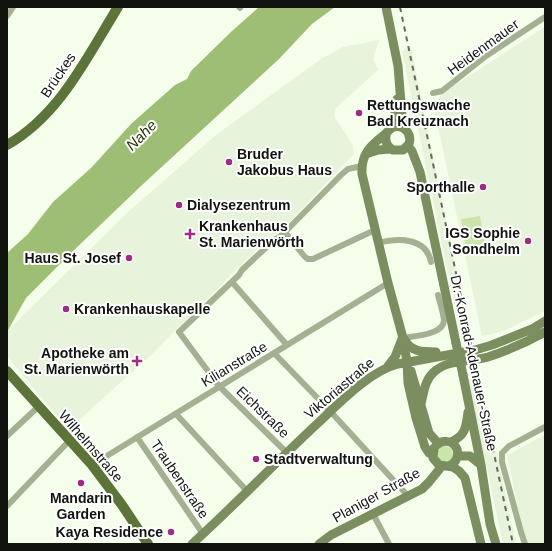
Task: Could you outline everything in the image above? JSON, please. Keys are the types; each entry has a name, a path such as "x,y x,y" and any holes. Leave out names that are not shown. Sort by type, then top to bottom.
{"main road":[{"name":"Brückes","path":"7,145 31,128 55,105 118,7"},
{"name":"Wilhelmstraße","path":"7,371 92,465 122,505 148,544"}],"street":[{"path":"7,16 13,7"},
{"path":"386,7 396,53 403,128"},
{"name":"Heidenmauer","path":"433,93 442,91 486,56 545,17"},
{"path":"390,149 386,143 386,136 390,130 399,79"},
{"path":"364,155 378,150 390,149 395,151 404,149 410,141 408,131 398,126 390,130 370,147 364,155 362,166 363,179 403,338 407,362 408,383 420,432 425,447 429,453 433,455 437,463 459,471 465,478 481,544"},
{"name":"Dr.-Konrad-Adenauer-Straße","path":"404,149 412,151 420,172 469,404 489,516 496,544"},
{"path":"287,345 232,282 242,270 274,240 285,232 348,169 362,166"},
{"path":"285,232 305,257 308,259 313,259 375,230"},
{"path":"378,243 391,240 408,240 419,244 424,248 429,253 431,262"},
{"name":"Eichstraße","path":"232,282 179,332 219,386 286,452"},
{"name":"Kilianstraße","path":"92,465 388,283"},
{"path":"403,338 432,333 443,325 444,321 438,295"},
{"path":"403,338 407,344 417,351 460,353 492,345 532,329 545,322"},
{"path":"421,404 427,381 439,368 450,363 478,360 509,350 545,332"},
{"path":"388,366 397,353 403,338"},
{"path":"274,353 330,411 408,496"},
{"name":"Viktoriastraße","path":"192,544 286,452 330,411 368,379 388,366 460,353"},
{"path":"407,362 429,433 438,443"},
{"path":"451,442 459,438 464,431 469,404"},
{"path":"7,436 39,406"},
{"path":"176,414 247,491"},
{"path":"525,544 520,532 502,462 502,453 509,446 545,427"},
{"name":"Traubenstraße","path":"137,437 202,534"},
{"path":"7,506 69,441"},
{"path":"433,455 434,448 438,443 446,441 451,442 456,446 458,457 470,480 472,504"},
{"name":"Dr.-Konrad-Adenauer-Straße","path":"458,457 470,456 482,470"},
{"path":"446,466 454,463 458,457"},
{"name":"Planiger Straße","path":"319,544 331,535 426,486 446,466"},
{"path":"372,514 389,544"}],"shaded area":[{"path":"545,27 545,311 504,331 482,336 434,107 441,94"},
{"name":"Krankenhaus St. Marienwörth","path":"379,40 373,59 378,70 335,109 335,118 353,145 354,154 280,232 269,237 151,355 68,430 7,356 8,330 126,214 216,135 321,59 343,47"},
{"path":"411,47 470,340 462,341 402,51"},
{"path":"480,216 485,245 466,249 461,219"},
{"path":"481,376 516,544 503,544 468,379"},
{"path":"545,435 545,544 528,544 523,533 507,455"},
{"path":"445,446 451,448 453,454 451,460 445,462 439,460 437,454 439,448"}],"water":[{"name":"Nahe","path":"259,7 335,7 312,24 279,59 141,186 71,253 26,298 7,332 7,253 28,234 53,202 91,168 131,124 175,85 187,79 191,71"}],"railway":[{"path":"400,7 513,544"}],"place":[{"name":"Rettungswache Bad Kreuznach","path":"359,113"},
{"name":"Bruder Jakobus Haus","path":"229,162"},
{"name":"Sporthalle","path":"483,187"},
{"name":"Dialysezentrum","path":"179,205"},
{"name":"Krankenhaus St. Marienwörth","path":"190,234"},
{"name":"IGS Sophie Sondhelm","path":"528,241"},
{"name":"Haus St. Josef","path":"129,258"},
{"name":"Krankenhauskapelle","path":"66,309"},
{"name":"Apotheke am St. Marienwörth","path":"137,361"},
{"name":"Stadtverwaltung","path":"256,459"},
{"name":"Mandarin Garden","path":"81,483"},
{"name":"Kaya Residence","path":"171,532"}]}
